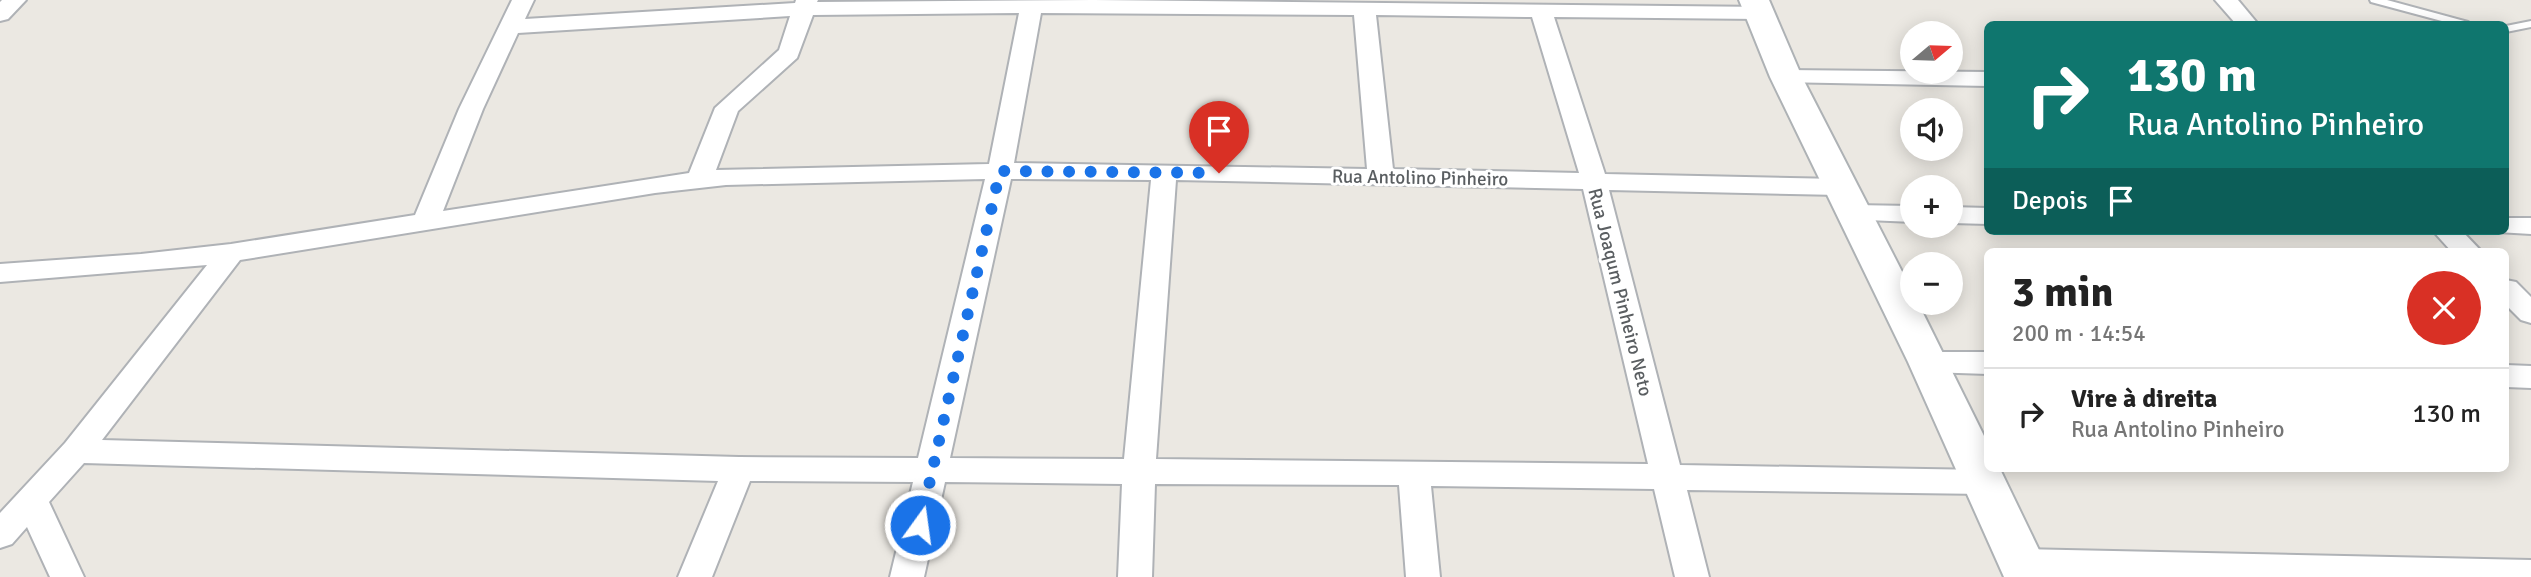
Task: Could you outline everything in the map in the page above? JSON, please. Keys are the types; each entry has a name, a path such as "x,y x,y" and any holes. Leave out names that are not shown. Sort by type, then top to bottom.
{"main road":[{"path":"1757,6 1786,77 1928,362 2025,570"}],"street":[{"path":"0,14 15,0"},
{"path":"426,221 471,109 523,0"},
{"path":"2226,0 2244,21"},
{"path":"907,577 1000,171 1031,3"},
{"path":"508,27 806,5 1212,4 1364,9 1541,10 1598,6 1757,6"},
{"path":"700,178 727,108 789,53 806,5"},
{"path":"1364,9 1381,177"},
{"name":"Rua Joaqum Pinheiro Neto","path":"1541,10 1594,180 1692,577"},
{"path":"1786,77 1984,79"},
{"name":"Rua Antolino Pinheiro","path":"0,273 141,263 231,253 700,178 1000,171 1594,180 1846,200 1900,211"},
{"path":"1135,577 1139,471 1164,172"},
{"path":"1963,215 1984,216"},
{"path":"2509,226 2531,226"},
{"path":"2450,235 2464,248"},
{"path":"0,535 76,450 231,253"},
{"path":"2509,292 2531,313"},
{"path":"1928,362 1984,363"},
{"path":"2509,376 2531,377"},
{"path":"76,450 739,469 1414,473 1985,482"},
{"path":"695,577 739,469"},
{"path":"1414,473 1423,577"},
{"path":"32,501 67,577"},
{"path":"2025,570 2531,574"}],"lane":[{"path":"2375,0 2453,21"},
{"path":"2509,28 2531,24"}],"route":[{"path":"920,525 1000,171 1219,173"}]}
